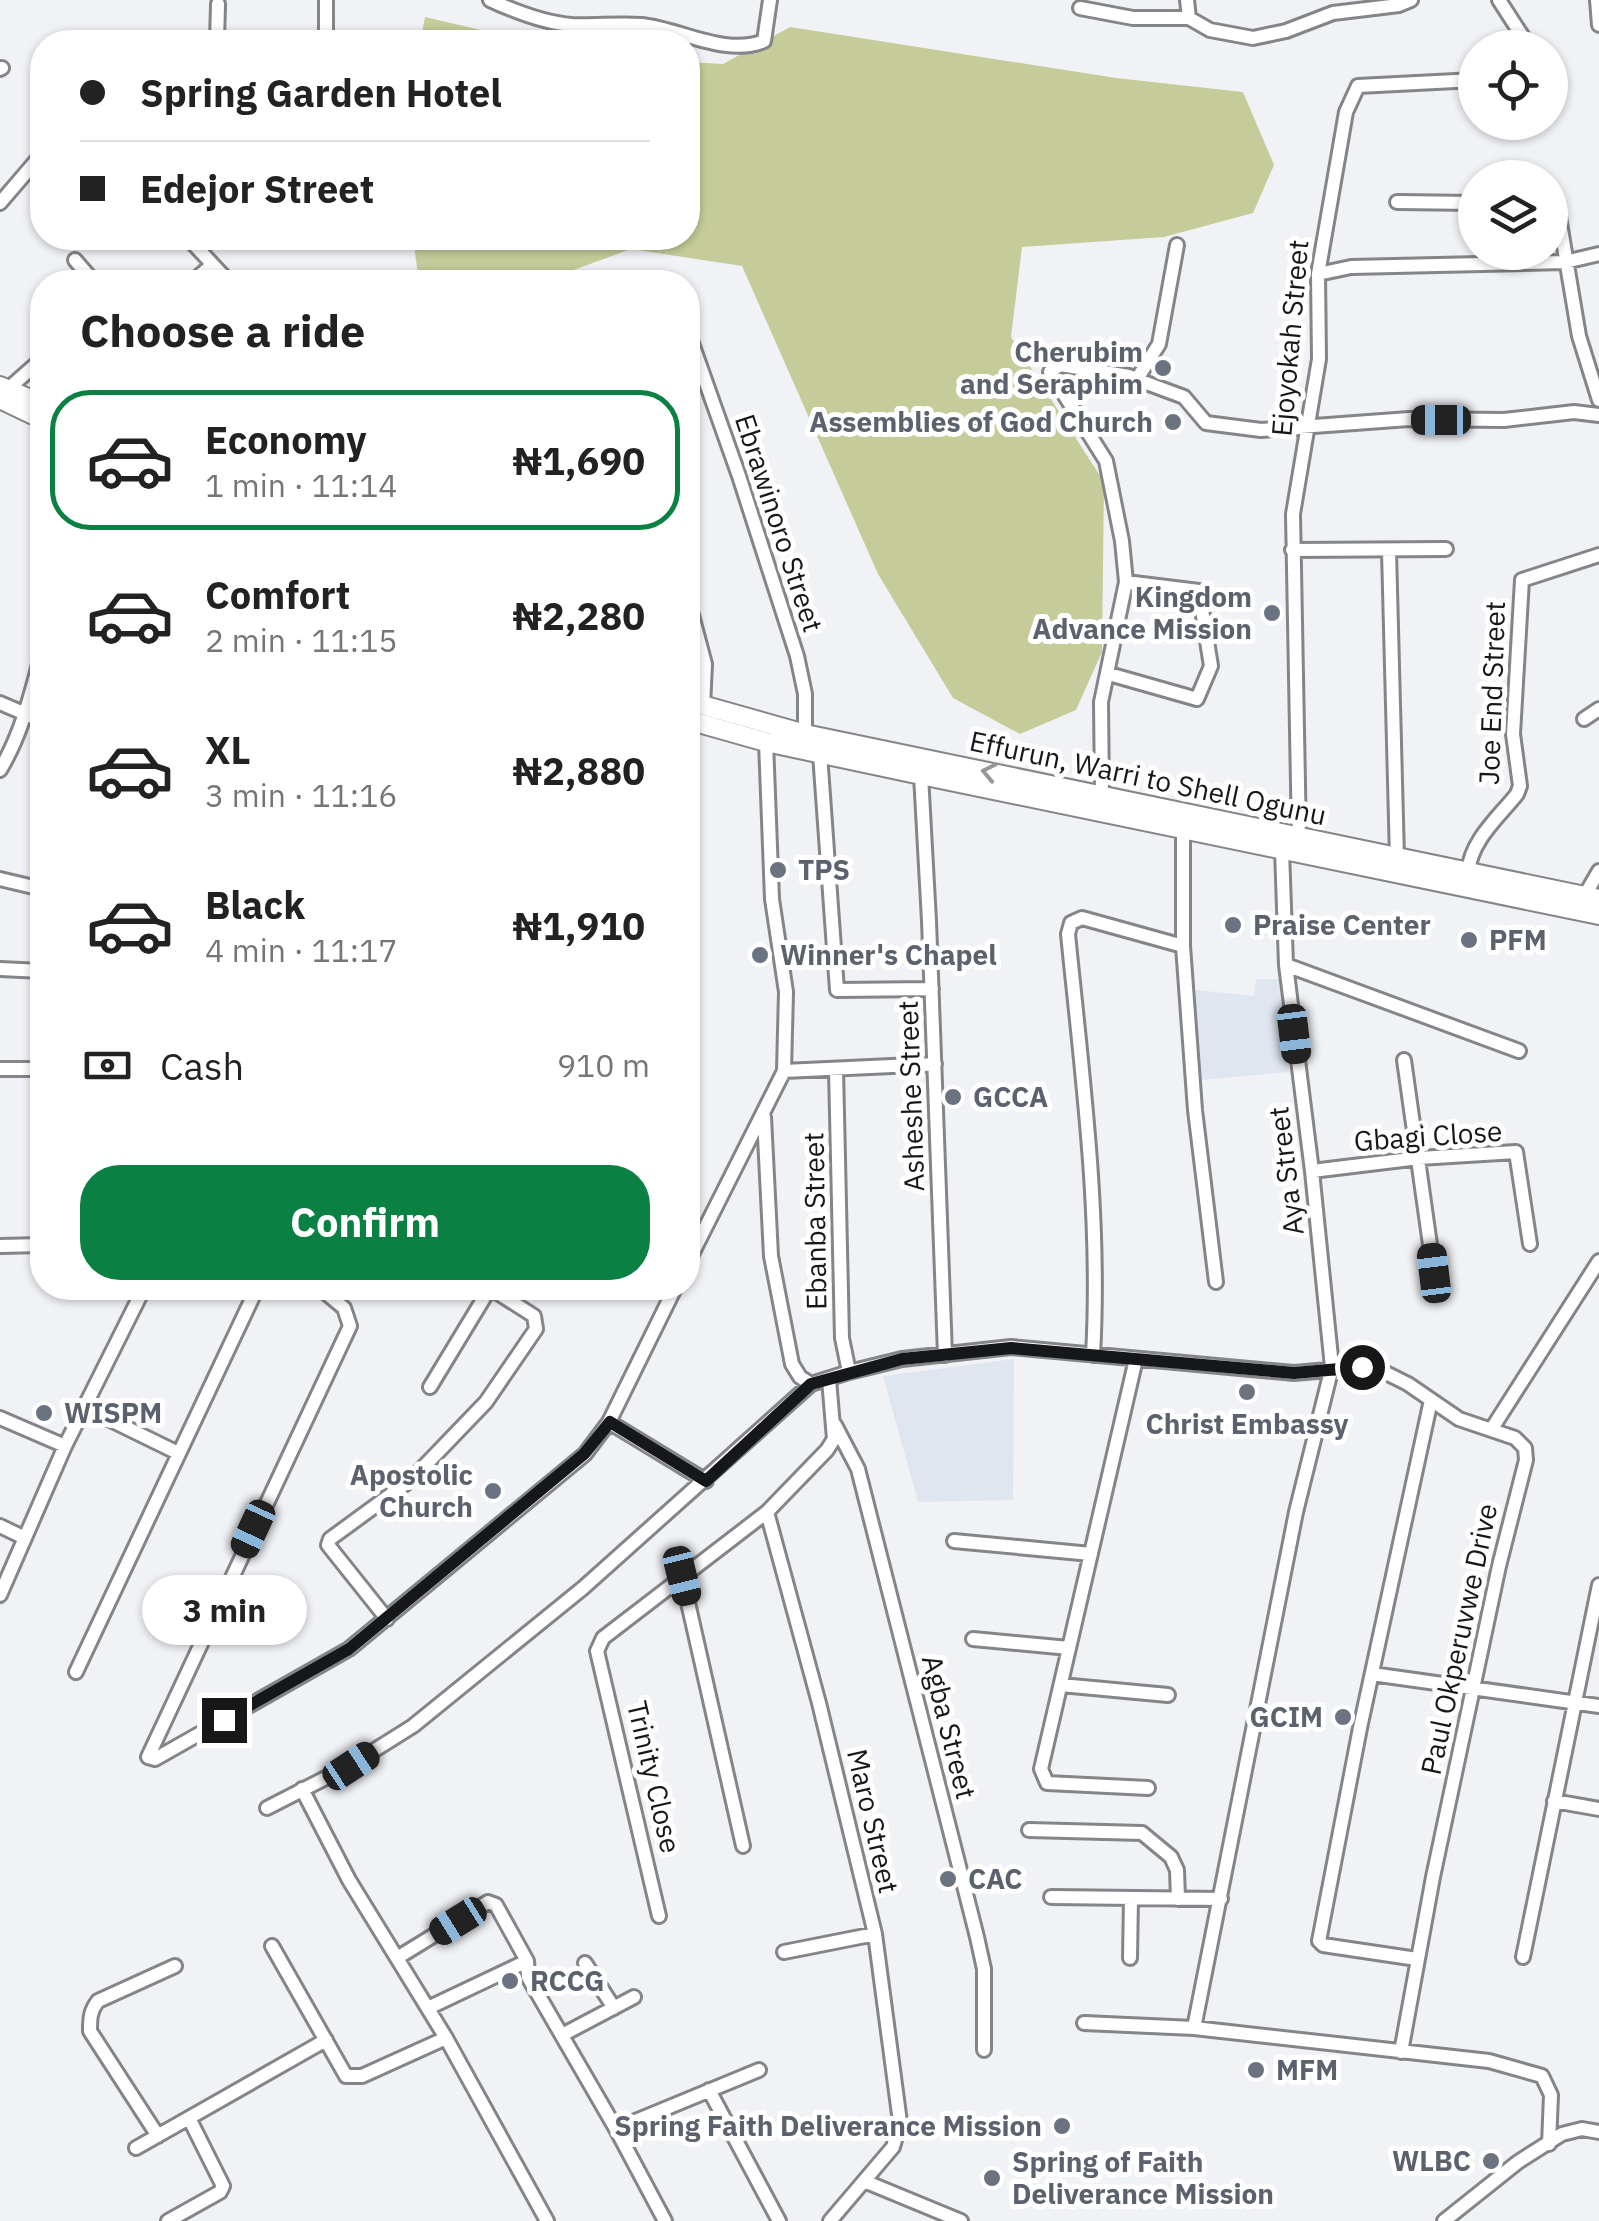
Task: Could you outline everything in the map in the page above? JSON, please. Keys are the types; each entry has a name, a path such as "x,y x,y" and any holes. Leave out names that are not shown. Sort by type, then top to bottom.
{"main road":[{"path":"3,391 30,400"},
{"path":"3,391 30,410"},
{"name":"Effurun, Warri to Shell Ogunu","path":"700,705 805,734 1299,838 1394,865 1468,872 1592,897"},
{"path":"700,723 820,754 1282,850 1394,865 1599,915"}],"street":[{"path":"326,0 326,30"},
{"path":"490,0 568,25 642,25 663,30"},
{"path":"700,39 752,46 764,41 770,0"},
{"path":"1187,0 1189,18"},
{"path":"1080,8 1133,18 1189,18 1210,30 1253,38 1333,13 1410,0"},
{"path":"1499,0 1518,30"},
{"path":"1598,0 1599,25"},
{"path":"218,4 218,30"},
{"name":"Ejoyokah Street","path":"1299,838 1292,514 1319,360 1318,274 1346,112 1358,86 1458,81"},
{"path":"0,203 30,168"},
{"path":"1397,202 1458,203"},
{"path":"1137,379 1159,344 1177,245"},
{"path":"199,250 217,270"},
{"path":"1568,261 1599,254"},
{"path":"75,260 84,270"},
{"path":"1318,274 1351,267 1458,264"},
{"path":"206,270 212,265"},
{"path":"1567,270 1579,336 1599,400"},
{"path":"1102,796 1101,702 1126,582 1106,462 1050,372 1060,365 1137,379 1184,398 1206,423 1261,430 1409,419 1504,420 1574,412 1599,415"},
{"name":"Ebrawinoro Street","path":"700,366 797,656 806,694 805,734"},
{"path":"3,391 30,369"},
{"path":"1292,550 1446,549"},
{"path":"1389,551 1394,865"},
{"name":"Joe End Street","path":"1468,872 1476,843 1518,794 1520,786 1513,734 1522,580 1599,555"},
{"path":"1109,674 1197,699 1211,666 1199,592 1126,582"},
{"path":"700,645 705,664 700,684"},
{"path":"0,770 14,747 30,702"},
{"path":"0,703 30,715"},
{"path":"1584,718 1599,709"},
{"path":"700,1238 784,1071 786,992 772,899 766,742"},
{"path":"820,754 837,990 932,989"},
{"name":"Asheshe Street","path":"920,775 945,1354"},
{"path":"1183,828 1183,946 1195,1110 1216,1282"},
{"name":"Aya Street","path":"1194,2028 1296,1512 1332,1368 1286,965 1282,850"},
{"path":"1592,897 1599,870"},
{"path":"0,879 30,886"},
{"path":"1093,1355 1097,1280 1092,1169 1068,934 1071,923 1082,918 1183,946"},
{"path":"1286,965 1519,1051"},
{"path":"0,969 30,970"},
{"path":"1404,1060 1434,1273"},
{"path":"784,1071 935,1064"},
{"path":"0,1069 30,1067"},
{"name":"Ebanba Street","path":"836,1068 842,1338 849,1372"},
{"path":"267,1808 351,1766 413,1726 583,1588 811,1384 800,1378 792,1364 771,1256 762,1137 764,1109"},
{"name":"Gbagi Close","path":"1312,1171 1419,1158 1516,1152 1530,1244"},
{"path":"0,1246 30,1245"},
{"path":"1491,1430 1599,1261"},
{"path":"0,1595 84,1407 138,1300"},
{"path":"76,1672 250,1300"},
{"path":"334,1300 344,1308 350,1326 148,1758 154,1759 328,1662 387,1619 584,1454 610,1422 669,1300"},
{"path":"430,1387 483,1300"},
{"path":"387,1619 328,1545 330,1539 412,1478 486,1402 536,1328 534,1316 509,1300"},
{"name":"Paul Okperuvwe Drive","path":"811,1384 902,1359 1011,1348 1294,1373 1362,1367 1384,1372 1459,1419 1521,1442 1526,1460 1511,1513 1400,2052"},
{"path":"1136,1358 1041,1770 1047,1783 1148,1788"},
{"path":"743,1846 682,1576 766,1512 827,1450 834,1439 829,1379"},
{"path":"1418,1958 1320,1941 1431,1400"},
{"path":"84,1407 178,1453"},
{"path":"0,1418 66,1446"},
{"path":"610,1422 706,1481"},
{"name":"Agba Street","path":"834,1422 858,1470 977,1938 984,1969 984,2050"},
{"name":"Maro Street","path":"766,1512 819,1702 875,1934 900,2122 893,2146 864,2180"},
{"path":"0,1526 25,1538"},
{"path":"954,1541 1091,1554"},
{"name":"Trinity Close","path":"660,1916 598,1651 602,1638 682,1576"},
{"path":"1523,1958 1599,1585"},
{"path":"974,1639 1069,1648"},
{"path":"1372,1674 1599,1706"},
{"path":"1060,1685 1168,1696"},
{"path":"302,1789 349,1880 446,2038 547,2221"},
{"path":"1554,1801 1599,1808"},
{"path":"1029,1830 1142,1833 1171,1857 1177,1870 1178,1899"},
{"path":"1051,1897 1221,1899"},
{"path":"1130,1958 1132,1898"},
{"path":"398,1958 488,1902 496,1904 527,1961 528,1977 665,2221"},
{"path":"784,1952 875,1934"},
{"path":"272,1946 346,2076 354,2078 446,2038"},
{"path":"428,2008 527,1961"},
{"path":"584,1963 614,2008"},
{"path":"158,2136 90,2032 90,2020 98,2001 174,1966"},
{"path":"562,2035 634,1997"},
{"path":"1084,2023 1194,2028 1489,2061 1542,2076 1551,2095 1548,2144"},
{"path":"136,2148 326,2040"},
{"path":"616,2129 759,2070"},
{"path":"708,2090 779,2221"},
{"path":"168,2221 220,2192 223,2186 189,2118"},
{"path":"1444,2221 1518,2162 1562,2134 1582,2128 1599,2132"},
{"path":"830,2221 864,2180 962,2221"}],"shaded area":[{"path":"1256,979 1279,979 1289,1072 1201,1080 1194,1023 1196,990 1254,996"},
{"path":"1014,1359 1013,1500 918,1502 883,1376"}],"green space":[{"path":"425,17 481,30 422,30"},
{"path":"790,27 1116,78 1243,92 1274,165 1253,213 1164,237 1022,247 1011,337 1104,482 1102,652 1076,710 1020,734 953,698 878,574 742,266 638,250 700,250 700,63 723,64"},
{"path":"415,250 628,250 574,270 417,270"}],"place":[{"name":"Cherubim and Seraphim","path":"1163,368"},
{"name":"Assemblies of God Church","path":"1173,422"},
{"name":"Kingdom Advance Mission","path":"1272,613"},
{"name":"TPS","path":"778,870"},
{"name":"Praise Center","path":"1233,925"},
{"name":"PFM","path":"1469,940"},
{"name":"Winner's Chapel","path":"760,955"},
{"name":"GCCA","path":"953,1097"},
{"name":"Christ Embassy","path":"1247,1392"},
{"name":"WISPM","path":"44,1413"},
{"name":"Apostolic Church","path":"493,1491"},
{"name":"GCIM","path":"1343,1717"},
{"name":"CAC","path":"948,1879"},
{"name":"RCCG","path":"510,1981"},
{"name":"MFM","path":"1256,2070"},
{"name":"Spring Faith Deliverance Mission","path":"1062,2126"},
{"name":"WLBC","path":"1491,2161"},
{"name":"Spring of Faith Deliverance Mission","path":"992,2178"}],"route":[{"path":"224,1720 349,1649 584,1454 610,1422 706,1481 811,1384 902,1359 1011,1348 1294,1373 1362,1367"}]}
